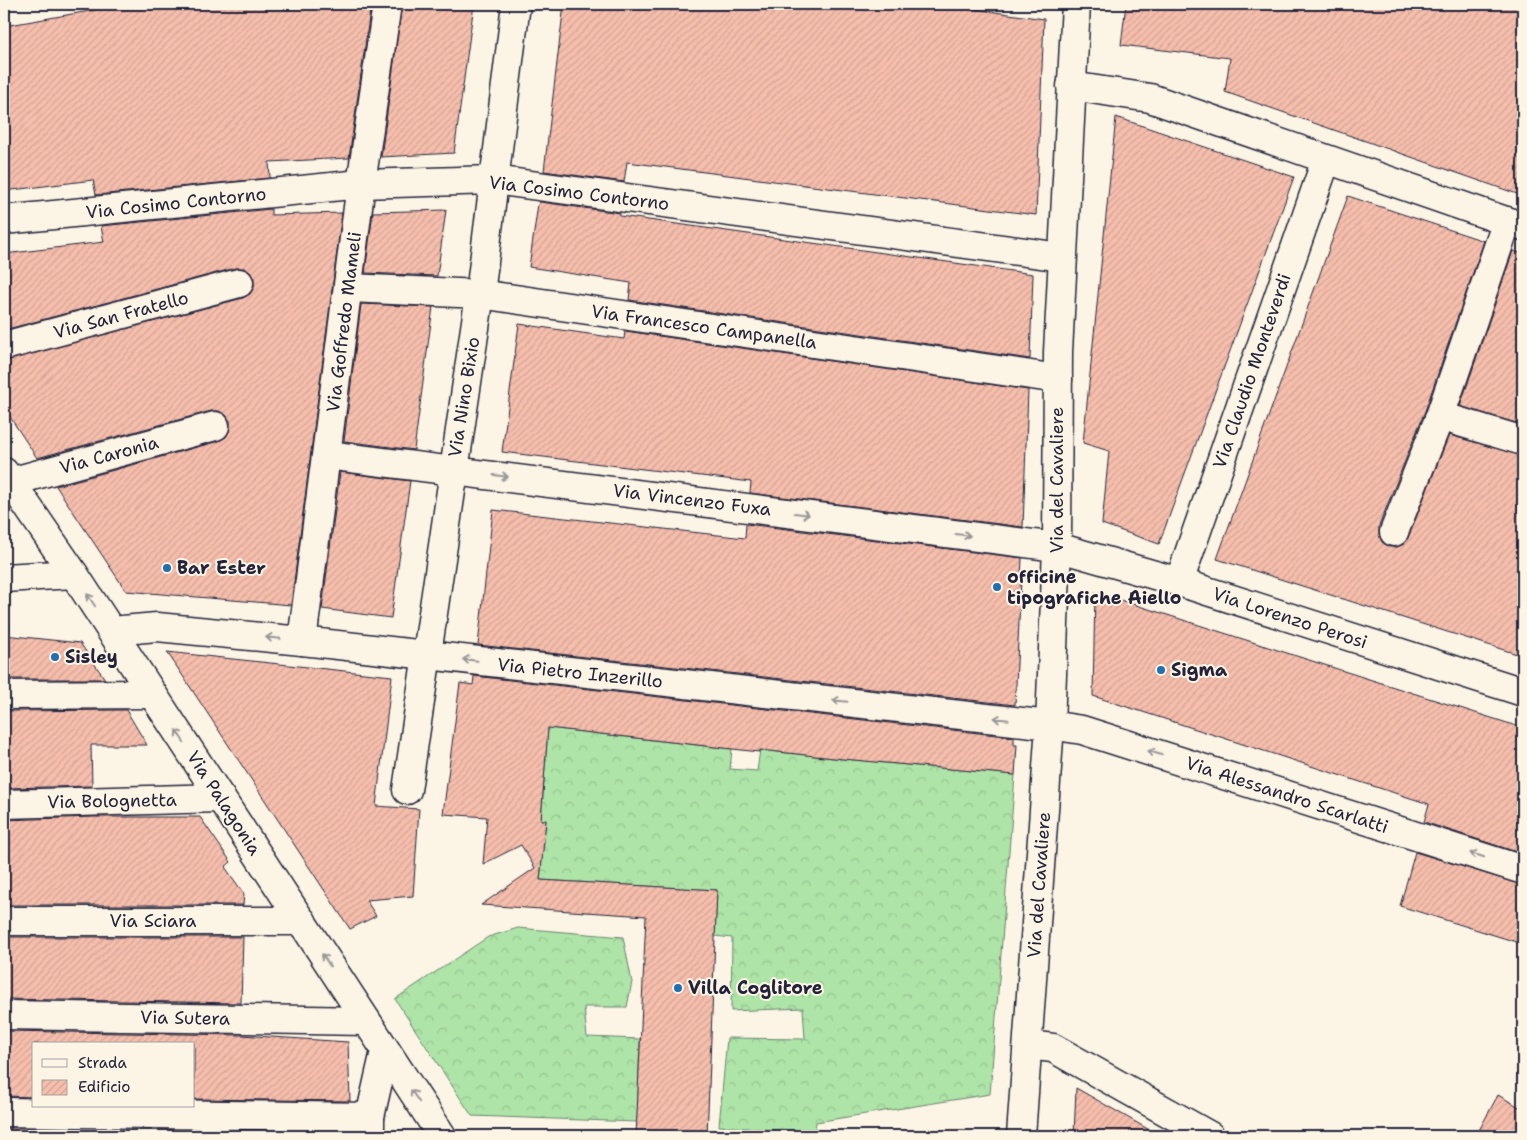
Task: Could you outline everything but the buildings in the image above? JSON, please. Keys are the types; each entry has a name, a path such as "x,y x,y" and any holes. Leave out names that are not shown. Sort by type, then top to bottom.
{"street":[{"name":"Via Goffredo Mameli","path":"302,641 361,184 387,4"},
{"name":"Via Nino Bixio","path":"406,790 480,294 516,4"},
{"name":"Via del Cavaliere","path":"1021,1136 1050,725 1057,547 1058,379 1062,257 1076,4"},
{"path":"1071,86 1150,98 1515,224 1394,532"},
{"name":"Via Claudio Monteverdi","path":"1179,582 1326,160"},
{"name":"Via Cosimo Contorno","path":"4,220 361,184 494,180 1062,257"},
{"name":"Via San Fratello","path":"4,346 239,283"},
{"name":"Via Francesco Campanella","path":"349,288 480,294 1058,379"},
{"path":"1440,416 1523,441"},
{"name":"Via Caronia","path":"6,479 215,426"},
{"name":"Via Vincenzo Fuxa","path":"327,455 1057,547"},
{"name":"Via Palagonia","path":"6,479 74,574 442,1136"},
{"name":"Via Lorenzo Perosi","path":"1057,547 1179,582 1523,692"},
{"path":"4,578 74,574"},
{"name":"Via Pietro Inzerillo","path":"111,631 157,627 302,641 1050,725"},
{"path":"4,694 152,694"},
{"name":"Via Alessandro Scarlatti","path":"1050,725 1082,730 1523,870"},
{"name":"Via Bolognetta","path":"4,804 221,798"},
{"name":"Via Sciara","path":"4,921 302,921"},
{"name":"Via Sutera","path":"4,1015 366,1021"},
{"path":"1028,1045 1053,1048 1210,1136"},
{"path":"4,1112 370,1126 386,1051"}],"green space":[{"path":"548,728 732,749 730,769 757,771 760,750 1015,775 990,1094 816,1122 814,1136 803,1136 803,1132 719,1126 727,1038 805,1039 803,1008 731,1011 732,938 715,936 717,890 540,880 546,820 541,820"},
{"path":"518,928 623,937 632,982 627,1007 584,1007 587,1037 640,1039 637,1122 472,1116 395,999 488,937"}],"place":[{"name":"Bar Ester","path":"167,568"},
{"name":"officine tipografiche Aiello","path":"997,587"},
{"name":"Sisley","path":"55,657"},
{"name":"Sigma","path":"1161,670"},
{"name":"Villa Coglitore","path":"678,988"}]}
